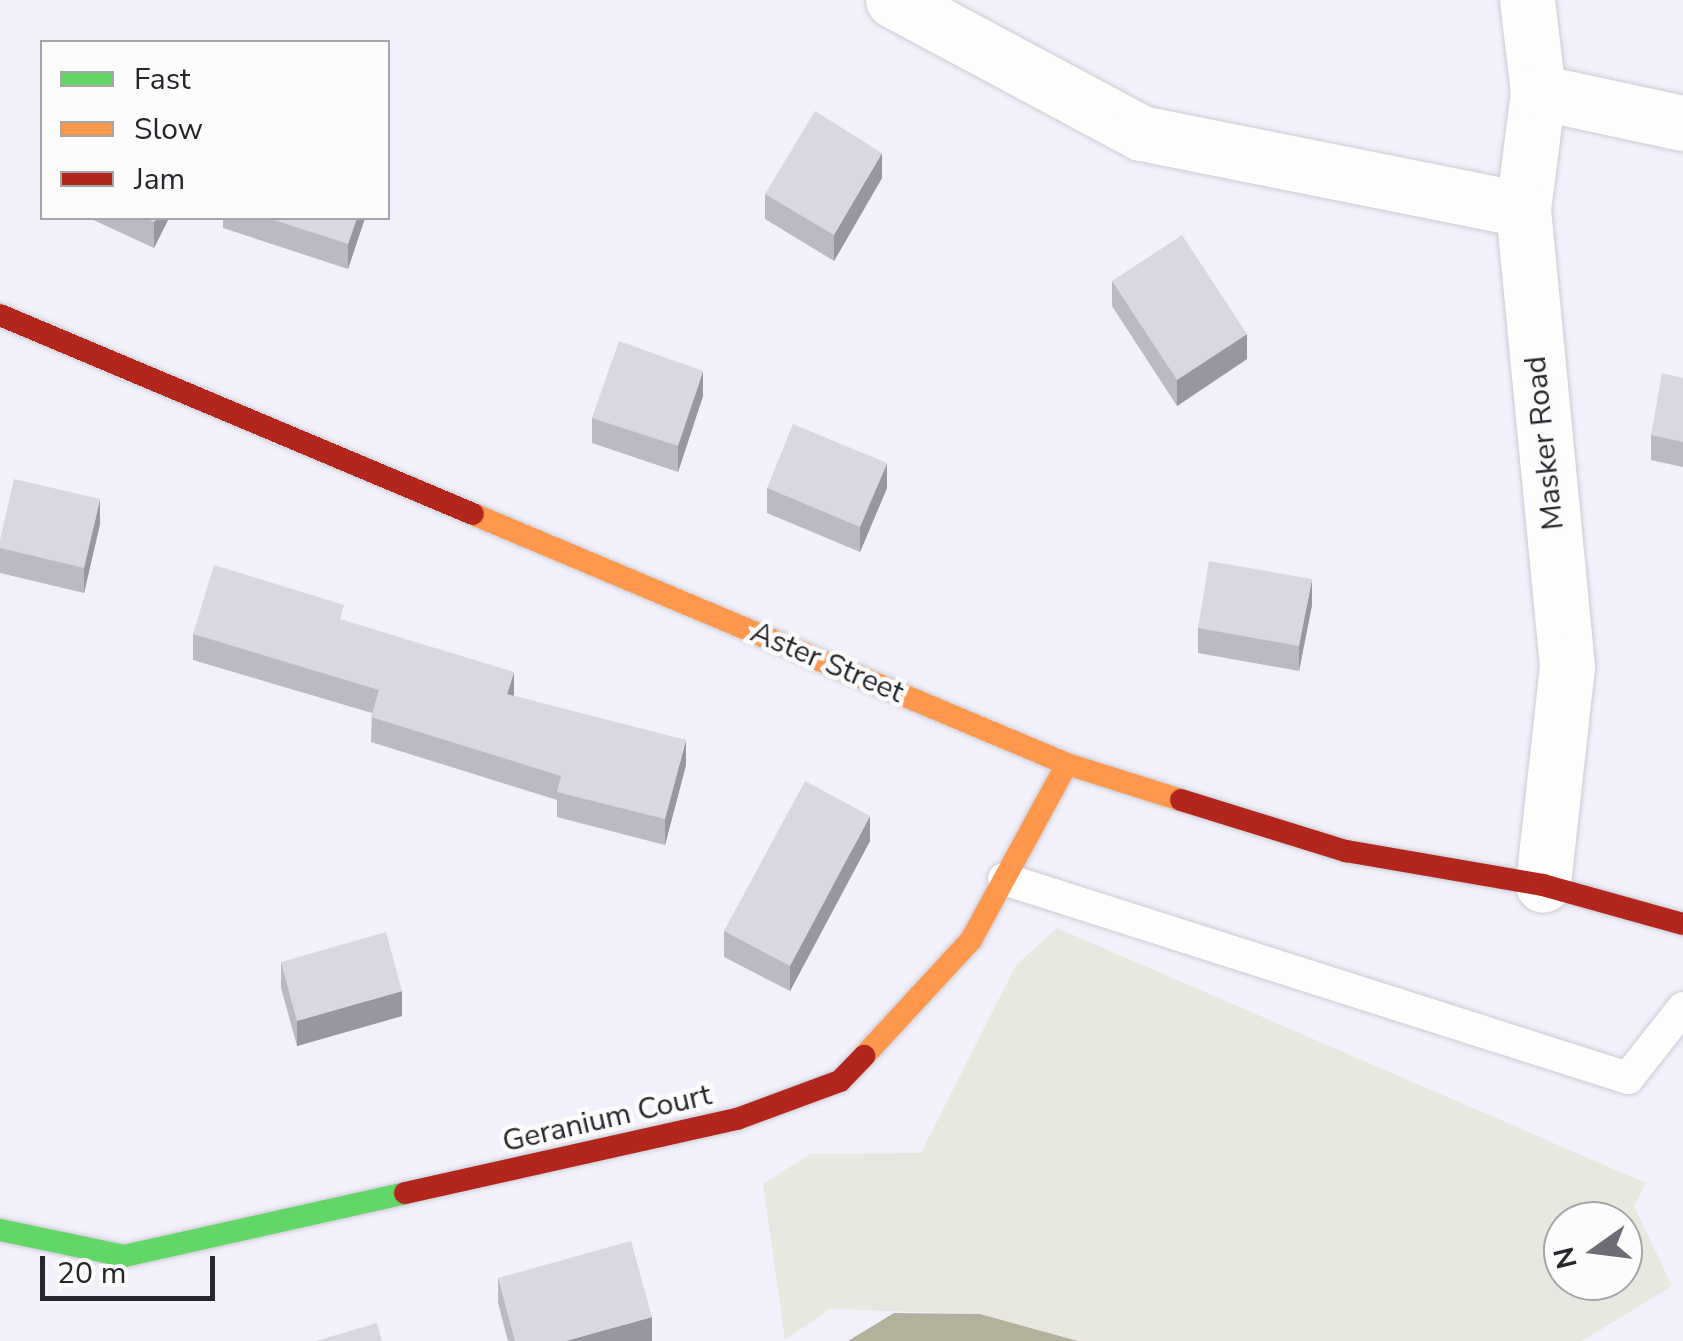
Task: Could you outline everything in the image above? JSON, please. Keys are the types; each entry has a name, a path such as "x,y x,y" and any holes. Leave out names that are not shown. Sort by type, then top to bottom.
{"street":[{"path":"893,0 1141,133 1523,210"},
{"name":"Masker Road","path":"1527,0 1538,92 1523,210 1567,666 1544,886"},
{"path":"1538,92 1683,124"},
{"name":"Aster Street","path":"0,315 1067,764 1346,851 1544,886 1683,924"},
{"name":"Geranium Court","path":"0,1230 124,1256 737,1119 840,1080 971,940 1067,764"}],"lane":[{"path":"1004,880 1628,1078 1683,1008"}],"shaded area":[{"path":"1057,928 1646,1183 1637,1201 1543,1201 1543,1301 1643,1301 1643,1225 1672,1286 1582,1341 1078,1341 980,1314 830,1309 785,1340 763,1184 810,1154 921,1153 1016,965"},
{"path":"894,1313 980,1314 1078,1341 848,1341"}],"building":[{"path":"815,111 882,153 834,235 765,194"},
{"path":"274,220 356,220 348,244"},
{"path":"1182,235 1247,334 1177,380 1112,281"},
{"path":"619,341 703,371 678,446 592,418"},
{"path":"1662,373 1683,378 1683,442 1651,435"},
{"path":"793,424 887,463 860,527 767,488"},
{"path":"14,479 100,499 84,568 0,548"},
{"path":"1209,561 1312,579 1299,646 1198,628"},
{"path":"214,565 344,605 340,619 514,672 507,694 686,740 665,819 557,792 561,776 371,717 379,690 193,634"},
{"path":"805,781 870,816 790,966 724,931"},
{"path":"386,932 402,991 297,1021 281,962"},
{"path":"631,1241 652,1317 566,1341 515,1341 498,1278"},
{"path":"377,1323 382,1341 316,1341"}],"traffic: fast":[{"path":"0,1230 124,1256 405,1193"}],"traffic: slow":[{"path":"473,514 1067,764 1181,800"},
{"path":"864,1056 971,940 1067,764"}],"traffic: jam":[{"path":"0,315 473,514"},
{"path":"1181,800 1346,851 1543,885 1683,924"},
{"path":"405,1193 737,1119 840,1081 864,1056"}]}
